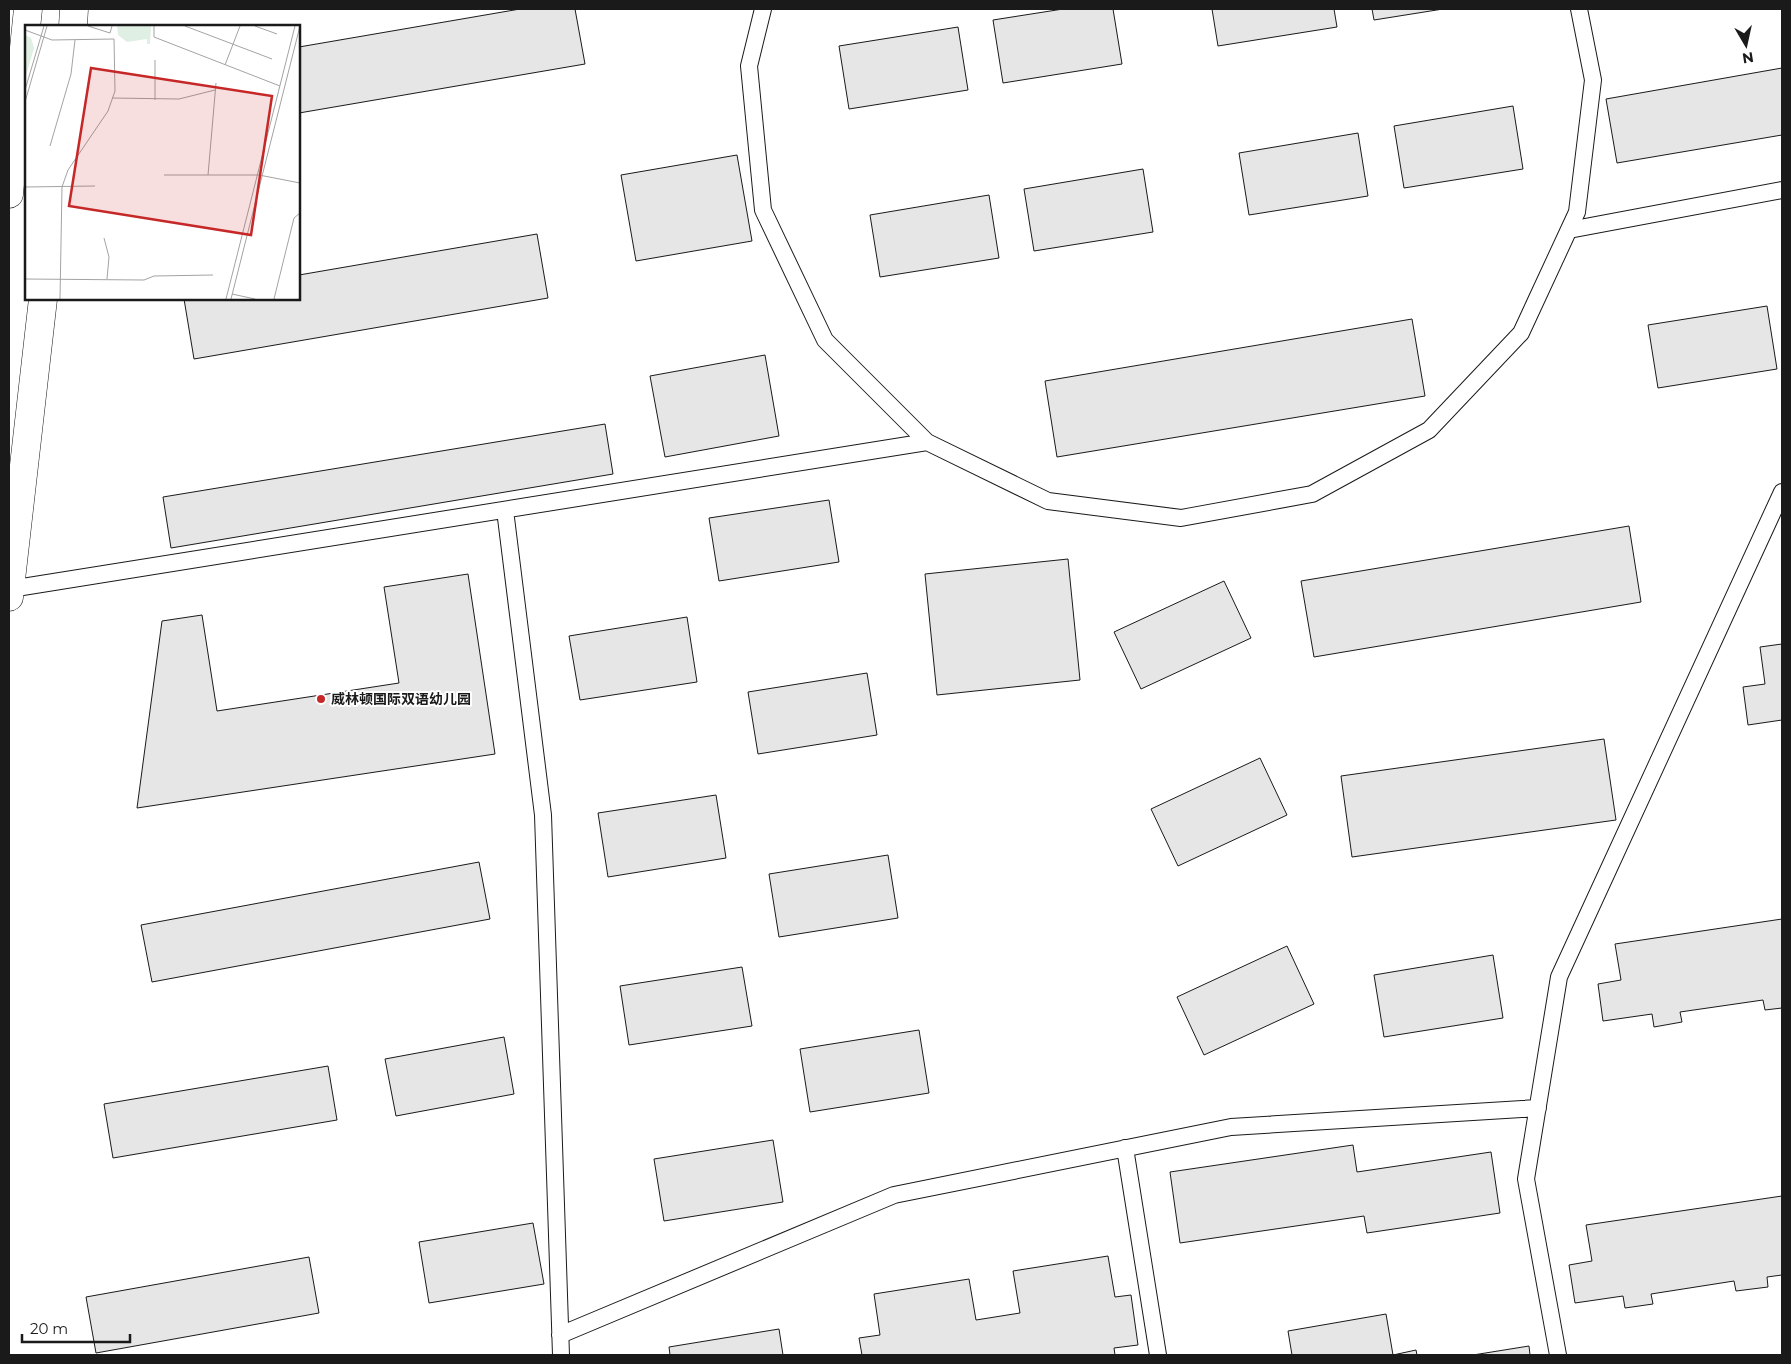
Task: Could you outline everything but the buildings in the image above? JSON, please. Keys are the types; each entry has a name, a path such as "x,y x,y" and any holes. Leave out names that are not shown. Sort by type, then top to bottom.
{"street":[{"path":"26,25 28,9"},
{"path":"73,25 74,9"},
{"path":"9,194 25,38"},
{"path":"9,592 43,300"}],"lane":[{"path":"764,9 749,66 763,210 825,340 927,442 1048,501 1180,518 1312,494 1429,430 1521,333 1577,212 1593,80 1579,9"},
{"path":"1569,230 1782,190"},
{"path":"9,592 927,442"},
{"path":"1558,1355 1526,1179 1559,977 1782,492"},
{"path":"505,510 543,815 561,1355"},
{"path":"560,1335 894,1195 1231,1127 1538,1108"},
{"path":"1125,1148 1158,1355"}],"place":[{"name":"威林顿国际双语幼儿园","path":"321,699"}]}
